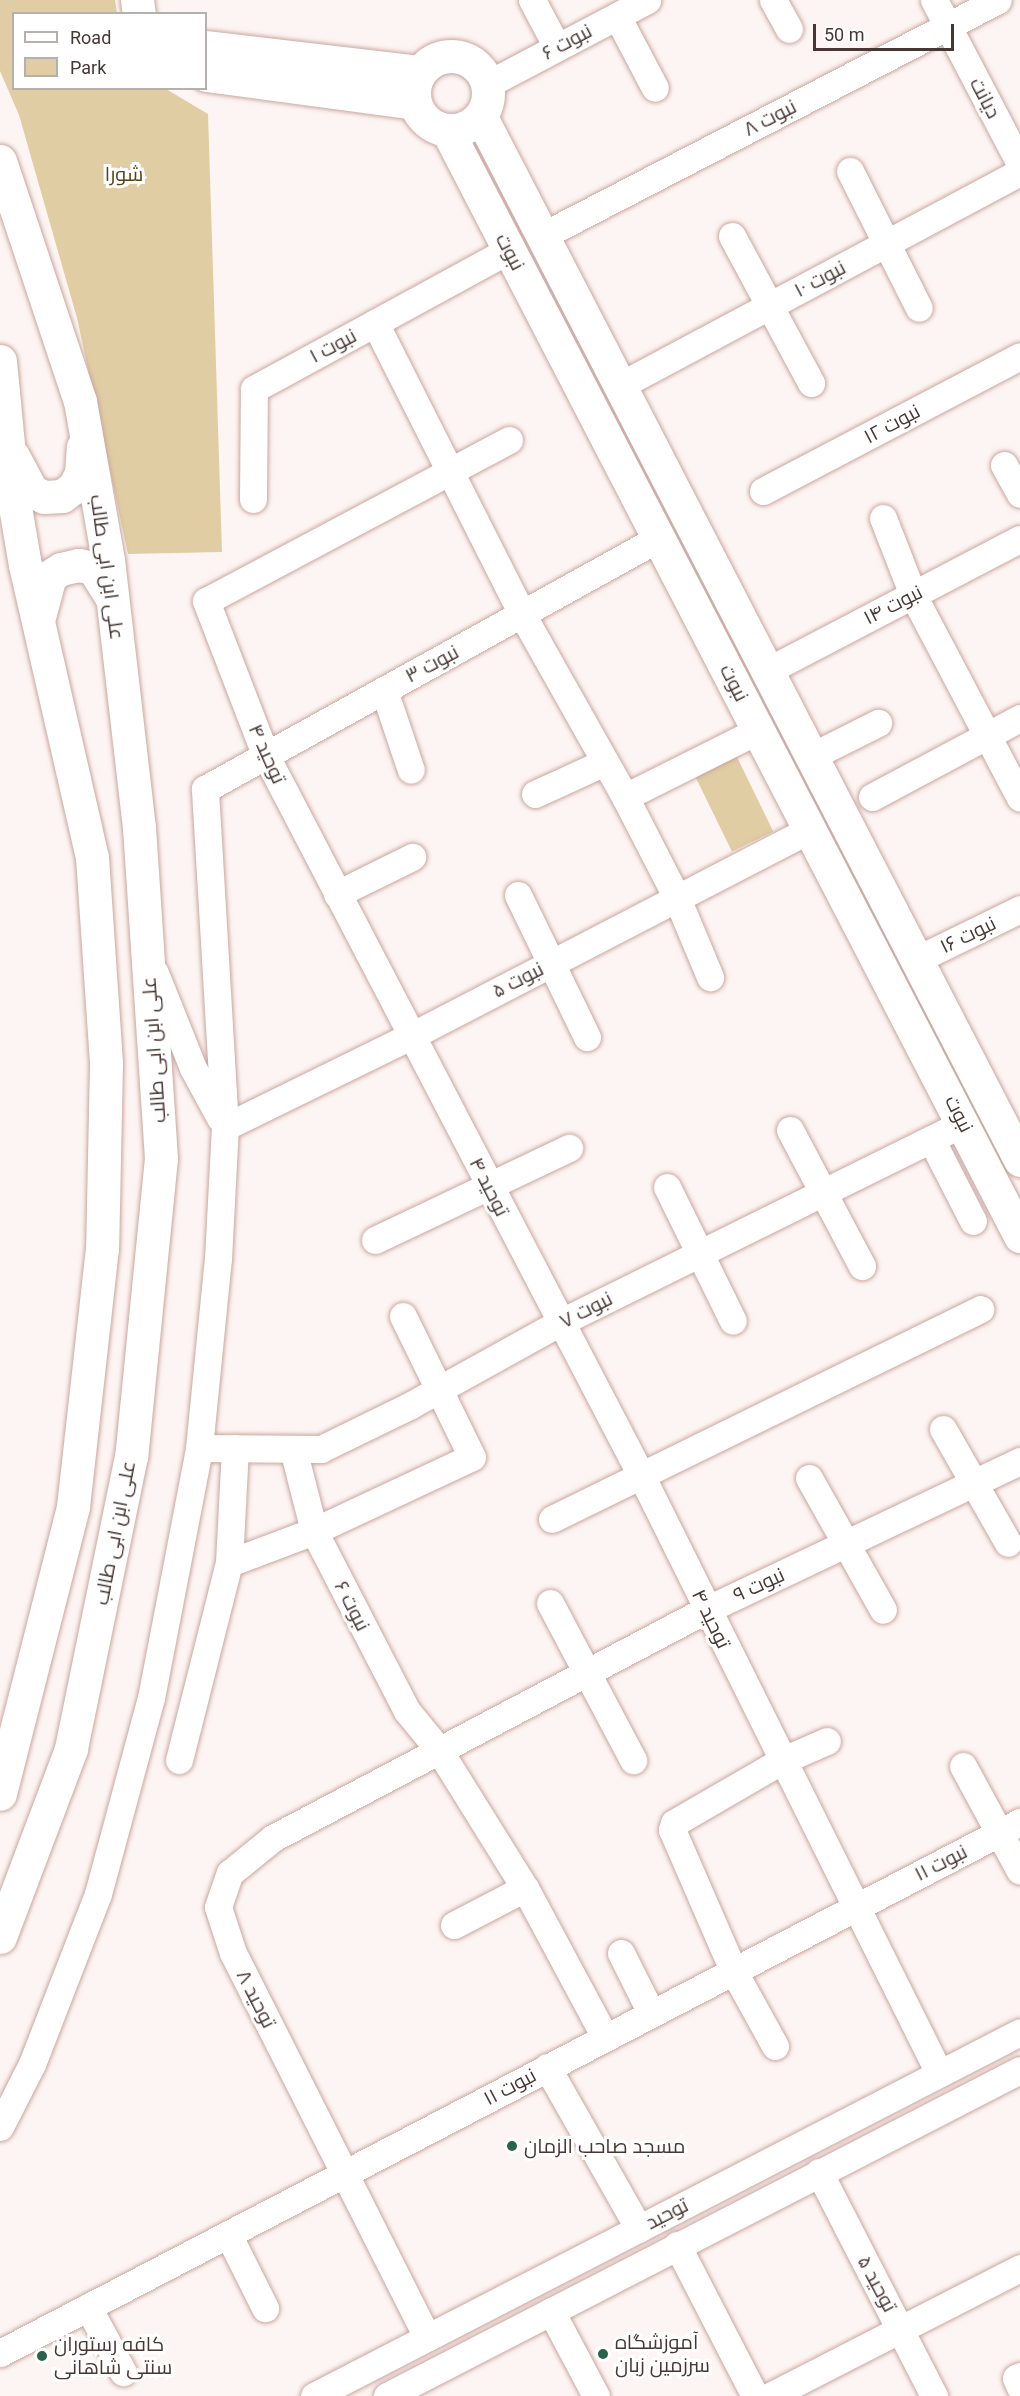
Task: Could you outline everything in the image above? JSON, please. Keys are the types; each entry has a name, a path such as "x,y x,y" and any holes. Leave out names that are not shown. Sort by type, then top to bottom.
{"main road":[{"path":"207,47 417,87"},
{"path":"459,56 472,62 488,84 488,102 481,117 468,127 447,130 427,122 417,87 430,62 459,56"},
{"path":"207,75 417,87"},
{"name":"نبوت","path":"481,117 812,756 901,967 963,1123 1020,1236"},
{"name":"نبوت","path":"447,130 590,401 810,829 901,967 1020,1160"},
{"name":"علی ابن ابی طالب","path":"0,161 80,401 84,423 112,598 139,827 161,1158 131,1456 71,1749 0,1937"},
{"path":"0,362 13,495 38,621 92,857 106,1063 102,1248 74,1507 0,1794"},
{"path":"590,401 621,385"},
{"path":"8,443 32,491 44,497 62,496 74,487 81,473 84,423"},
{"path":"38,621 50,576 61,568 79,565 93,568 112,598"}],"street":[{"path":"532,0 557,47"},
{"name":"نبوت ۶","path":"488,84 647,0"},
{"path":"773,0 789,29"},
{"name":"دیانت","path":"934,0 1020,164"},
{"name":"نبوت ۸","path":"542,236 998,0"},
{"path":"617,16 656,88"},
{"path":"850,171 919,308"},
{"name":"نبوت ۱۰","path":"621,385 1020,172"},
{"path":"732,236 811,383"},
{"name":"نبوت ۱","path":"253,499 254,389 509,250"},
{"path":"375,323 523,616 606,762 677,898 710,977"},
{"name":"نبوت ۱۲","path":"763,491 1020,356"},
{"name":"توحید ۴","path":"509,440 449,469 206,601 265,754 642,1477 781,1761 939,2073"},
{"path":"1004,465 1020,494"},
{"path":"883,518 913,595 1020,798"},
{"name":"نبوت ۳","path":"225,1127 205,789 265,754 523,616 659,538"},
{"name":"نبوت ۱۴","path":"767,671 1020,539"},
{"path":"384,690 411,770"},
{"path":"872,797 1020,718"},
{"path":"812,756 878,723"},
{"path":"625,797 759,730"},
{"path":"535,794 606,762"},
{"name":"نبوت ۵","path":"225,1127 411,1036 810,829"},
{"path":"337,894 412,857"},
{"path":"518,895 549,964 586,1037"},
{"name":"نبوت ۱۶","path":"901,967 1020,909"},
{"path":"0,2127 32,2064 98,1894 151,1698 199,1448 218,1258 225,1127 193,1068 148,955"},
{"name":"نبوت ۷","path":"199,1448 321,1449 439,1389 560,1323 963,1123"},
{"path":"790,1130 862,1266"},
{"path":"931,1139 973,1221"},
{"path":"375,1240 569,1148"},
{"path":"667,1187 733,1321"},
{"path":"552,1519 642,1477 841,1375 980,1309"},
{"path":"229,1563 314,1531 472,1457 403,1316"},
{"path":"942,1429 976,1482 1008,1543"},
{"path":"179,1760 229,1563 235,1448"},
{"name":"نبوت ۶","path":"293,1449 314,1531 407,1711 439,1750 525,1887 605,2037"},
{"name":"نبوت ۹","path":"439,1750 706,1610 1020,1461"},
{"path":"810,1478 883,1610"},
{"path":"550,1603 633,1760"},
{"path":"775,2046 733,1970 673,1838 674,1823 781,1761 827,1741"},
{"name":"توحید ۸","path":"427,2337 233,1953 218,1907 230,1873 273,1838 439,1750"},
{"path":"963,1766 1009,1828 1020,1871"},
{"name":"نبوت ۱۱","path":"0,2353 1009,1828"},
{"path":"454,1925 525,1887"},
{"path":"621,1953 651,2013"},
{"name":"توحید","path":"314,2396 840,2127 1020,2032"},
{"path":"0,2110 32,2064"},
{"path":"547,2067 639,2229"},
{"name":"توحید","path":"387,2396 429,2386 551,2311 1020,2070"},
{"path":"840,2127 854,2155"},
{"name":"توحید ۵","path":"819,2172 934,2396"},
{"path":"228,2234 265,2308"},
{"path":"677,2245 755,2396"},
{"path":"770,2396 900,2327 1020,2268"},
{"path":"88,2307 123,2372"},
{"path":"551,2311 596,2396"},
{"path":"1020,2376 1016,2378 1020,2387"}],"green space":[{"name":"شورا","path":"0,0 115,0 117,12 12,12 12,90 168,90 208,114 222,552 128,554 77,318 19,115 0,71"},
{"path":"736,755 773,831 732,852 695,775"}],"place":[{"name":"مسجد صاحب الزمان","path":"512,2146"},
{"name":"آموزشگاه سرزمین زبان","path":"603,2354"},
{"name":"کافه رستوران سنتی شاهانی","path":"42,2356"}]}
